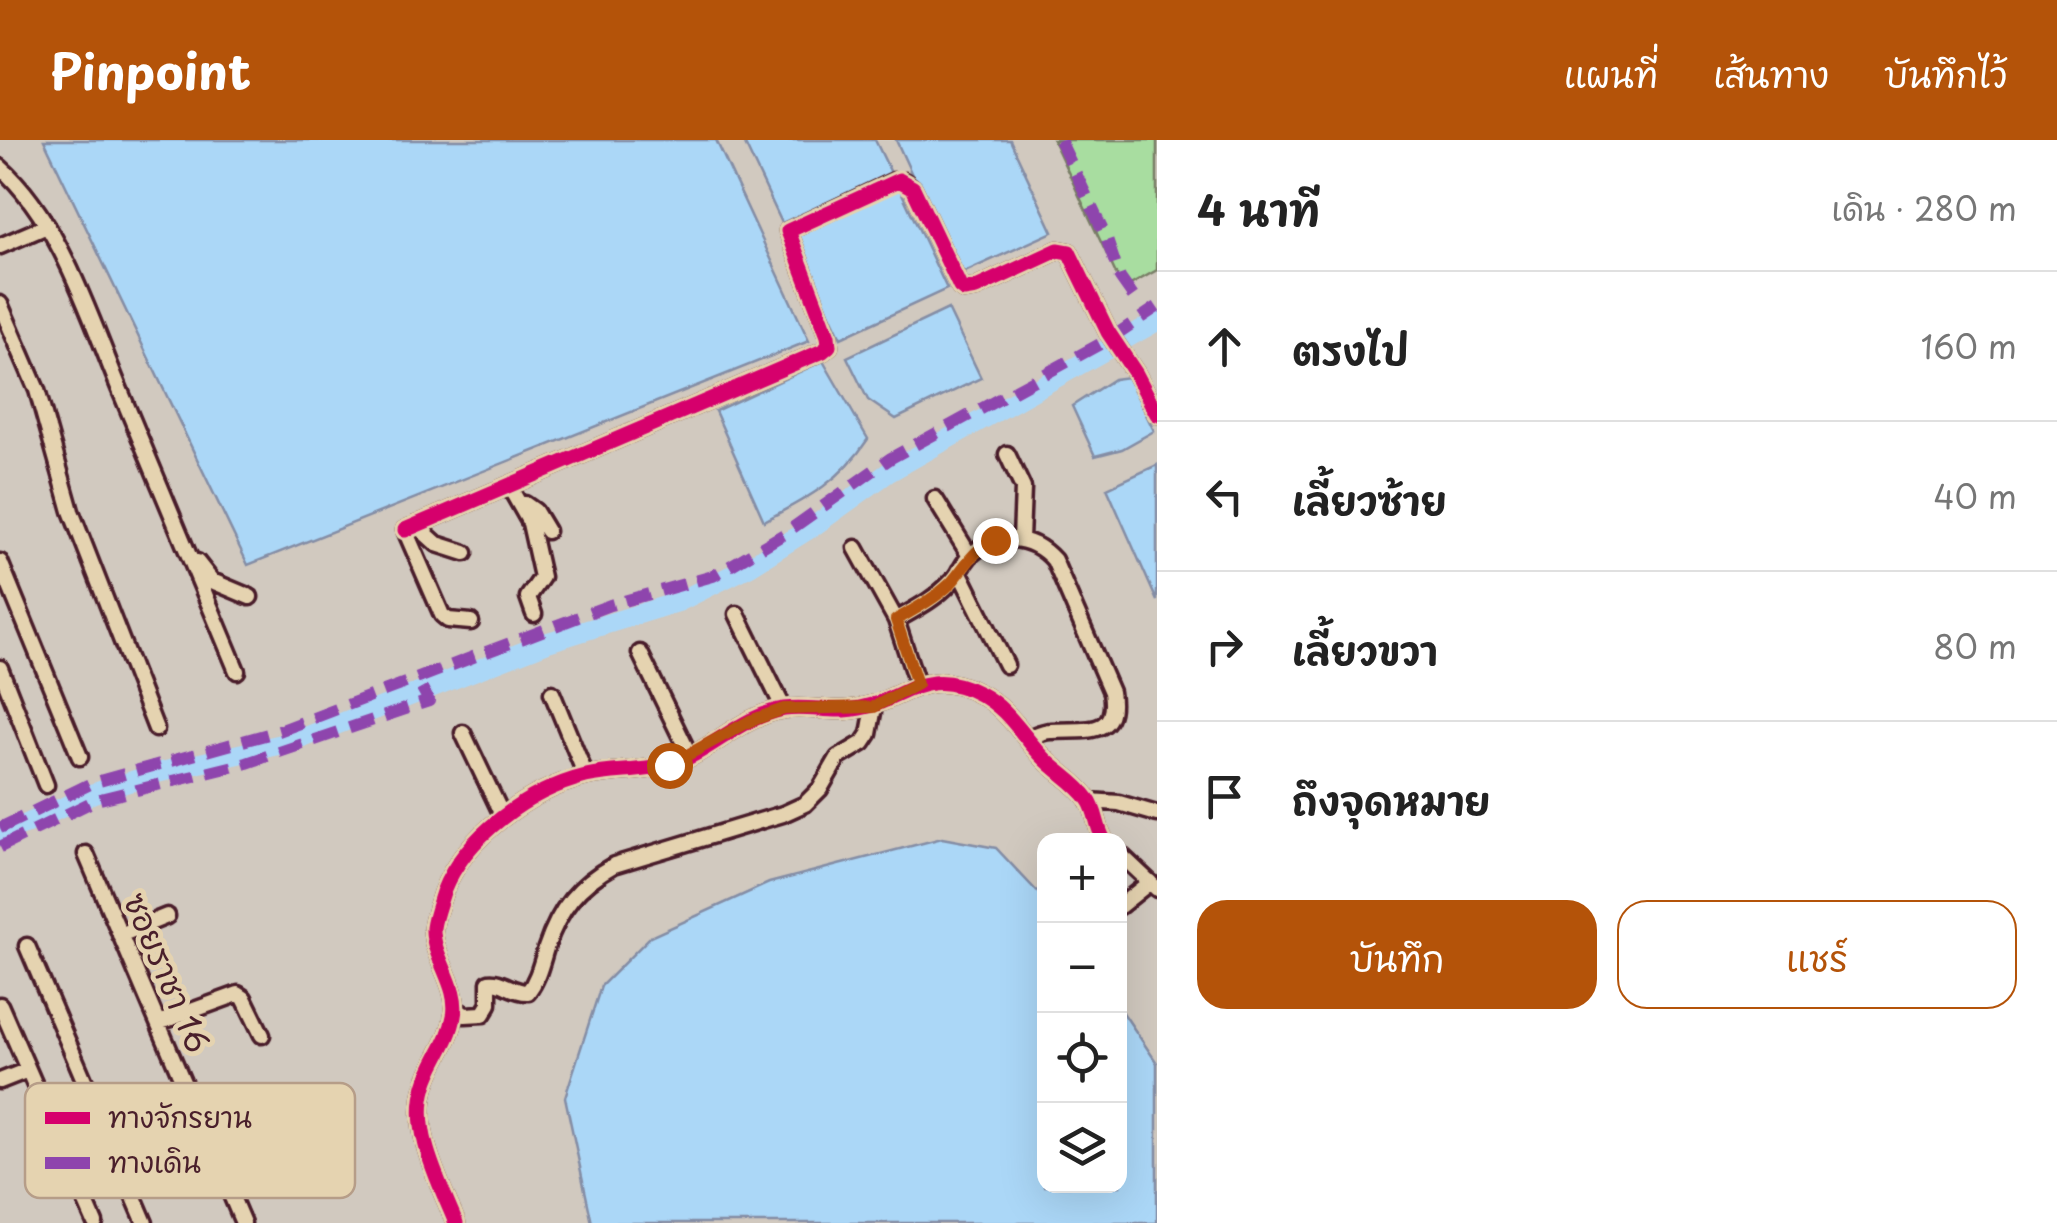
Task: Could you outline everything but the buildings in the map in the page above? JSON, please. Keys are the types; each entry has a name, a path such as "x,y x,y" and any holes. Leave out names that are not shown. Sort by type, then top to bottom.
{"street":[{"path":"0,168 47,226 81,298 237,671"},
{"path":"411,528 823,351 829,346 828,336 788,232 898,180 913,188 960,287 976,288 1058,250 1066,250 1073,257 1114,343 1157,414"},
{"path":"0,246 47,226"},
{"path":"0,304 36,390 70,511 156,729"},
{"path":"1007,454 1024,488 1022,539"},
{"path":"509,486 530,524 542,577 528,597 534,614"},
{"path":"935,499 970,556"},
{"path":"520,501 532,508 546,531"},
{"path":"411,528 437,544 464,552"},
{"path":"411,528 442,616 472,622"},
{"path":"896,620 929,600 970,556 992,540 1022,539 1037,544 1054,560 1114,704 1112,715 1096,728 1044,732 1028,738"},
{"path":"184,546 212,581 250,597"},
{"path":"856,548 896,620 917,684"},
{"path":"0,562 80,758"},
{"path":"959,572 1006,665"},
{"path":"737,614 784,709"},
{"path":"640,654 690,756"},
{"path":"0,668 46,785"},
{"path":"456,1223 424,1139 420,1108 426,1082 448,1038 455,1008 433,928 444,890 468,853 503,817 538,795 586,776 669,765 750,721 784,709 874,707 932,680 982,694 1018,723 1038,753 1090,801 1101,833"},
{"path":"552,693 586,776"},
{"path":"455,1008 465,1015 483,1014 489,1004 489,982 518,993 528,992 536,982 556,920 573,895 592,877 614,865 805,804 820,789 838,758 863,743 869,734 874,707"},
{"path":"463,733 503,817"},
{"path":"1090,801 1120,803 1157,814"},
{"name":"ซอยราชา 16","path":"86,854 184,1083"},
{"path":"1127,860 1154,885 1127,902"},
{"path":"120,935 167,916"},
{"path":"26,946 85,1083"},
{"path":"158,1023 238,994 244,998 262,1036"},
{"path":"1,1012 34,1083"},
{"path":"0,1081 28,1070"},
{"path":"84,1198 95,1223"},
{"path":"135,1198 146,1223"},
{"name":"ซอยราชา 16","path":"232,1198 243,1223"}],"green space":[{"path":"1053,140 1157,140 1157,270 1123,289"}],"water":[{"path":"44,140 716,140 809,341 248,565"},
{"path":"743,140 875,140 891,173 782,223"},
{"path":"896,140 1010,140 1053,232 958,275"},
{"path":"899,187 947,289 841,338 794,237"},
{"path":"948,309 981,378 896,419 868,400 847,357"},
{"path":"823,361 868,439 834,478 764,521 715,411"},
{"path":"1128,377 1154,431 1122,449 1095,456 1072,406 1114,379"},
{"path":"1157,465 1157,601 1107,488"},
{"path":"942,838 996,848 1037,892 1037,1193 1127,1193 1127,1018 1157,1063 1157,1223 592,1223 565,1097 601,986 650,937 769,883"}],"waterway":[{"path":"0,836 94,793 157,773 295,741 548,642 678,602 750,566 889,472 1157,321"}],"marked path":[{"path":"1060,140 1106,237 1120,278 1137,302"},
{"path":"0,828 92,783 279,731 610,605 713,576 784,534 891,458 1111,338 1157,307"},
{"path":"0,847 96,800 247,763 429,701 417,679"}],"cycle path":[{"path":"405,530 823,351 829,346 828,336 788,231 899,180 913,188 964,290 1058,250 1069,252 1108,332 1157,414"},
{"path":"456,1223 429,1156 422,1120 425,1086 449,1034 455,1005 434,939 434,924 443,892 467,852 501,818 522,804 586,776 684,760 768,713 792,708 865,707 926,684 941,683 959,685 999,707 1044,758 1083,793 1100,833"}],"route":[{"path":"669,765 719,736 784,709 874,707 917,684 896,620 951,583 970,556 995,540"}]}
